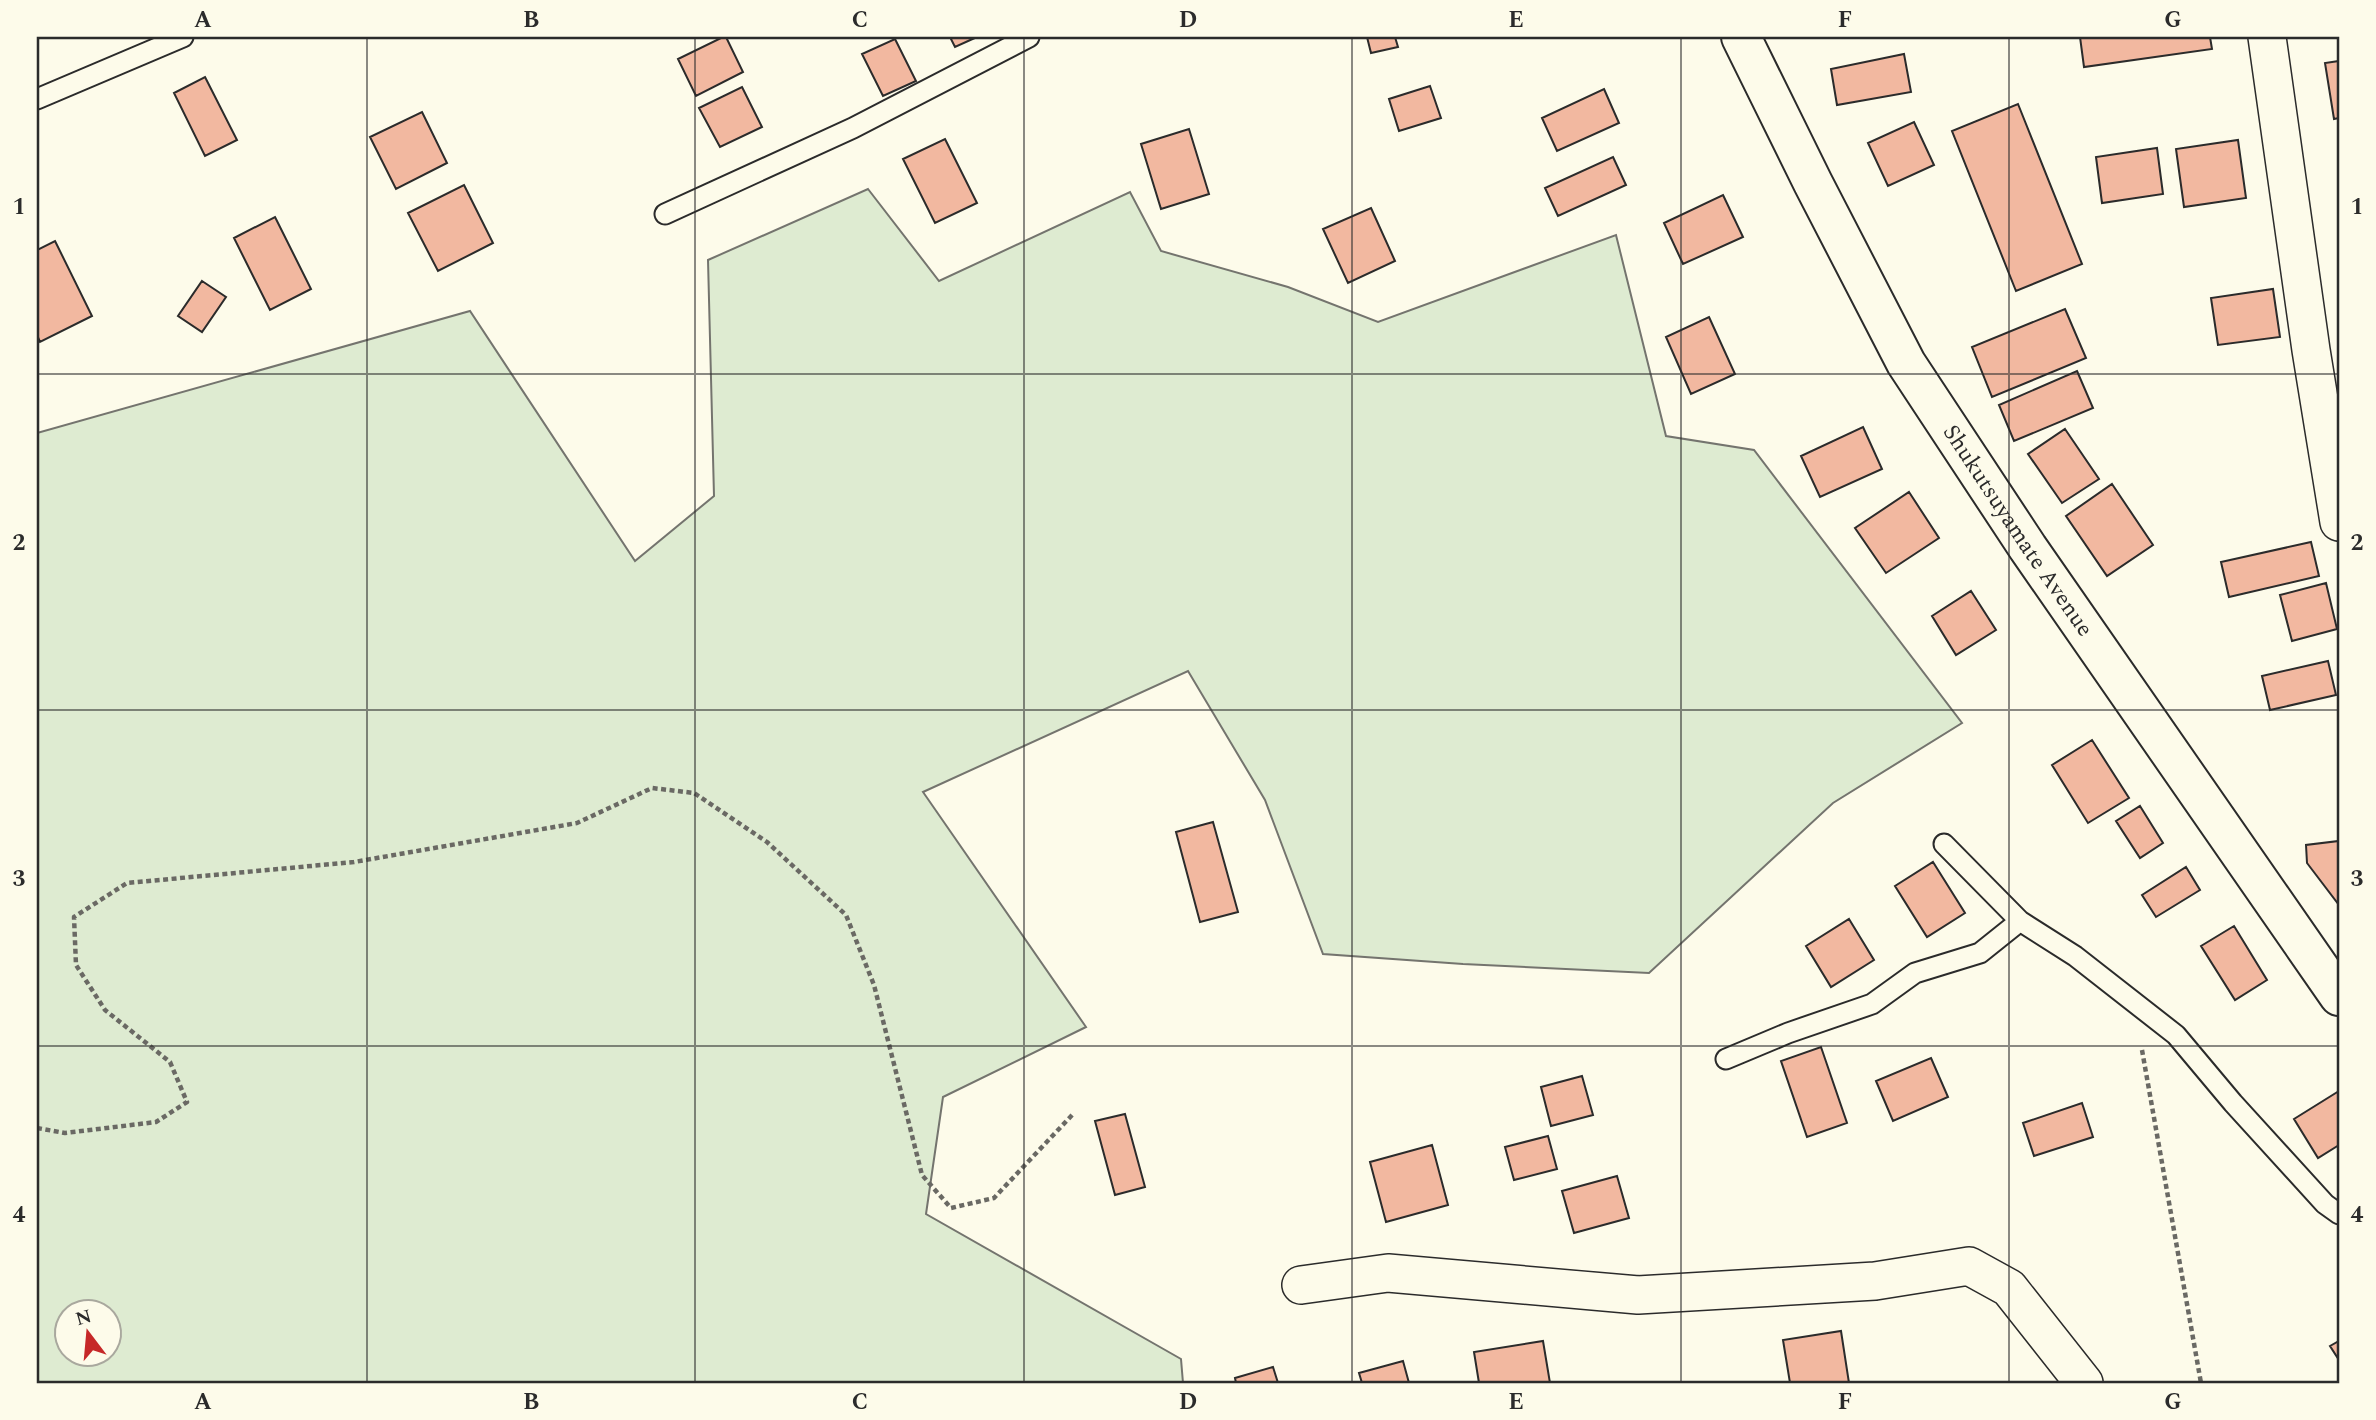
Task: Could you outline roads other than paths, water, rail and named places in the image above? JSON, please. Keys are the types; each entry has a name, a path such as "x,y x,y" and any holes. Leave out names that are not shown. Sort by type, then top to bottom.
{"street":[{"name":"Shukutsuyamate Avenue","path":"1741,37 1906,363 2028,548 2339,996"},
{"path":"2267,37 2311,350 2339,522"},
{"path":"1301,1285 1388,1273 1638,1295 1875,1281 1969,1266 2009,1288 2084,1383"}],"lane":[{"path":"37,99 183,37"},
{"path":"665,214 853,128 1028,37"},
{"path":"1944,844 2020,922 2074,956 2176,1035 2233,1103 2316,1194 2339,1214"},
{"path":"1726,1059 1788,1033 1872,1004 1915,973 1980,953 2020,922"}]}
